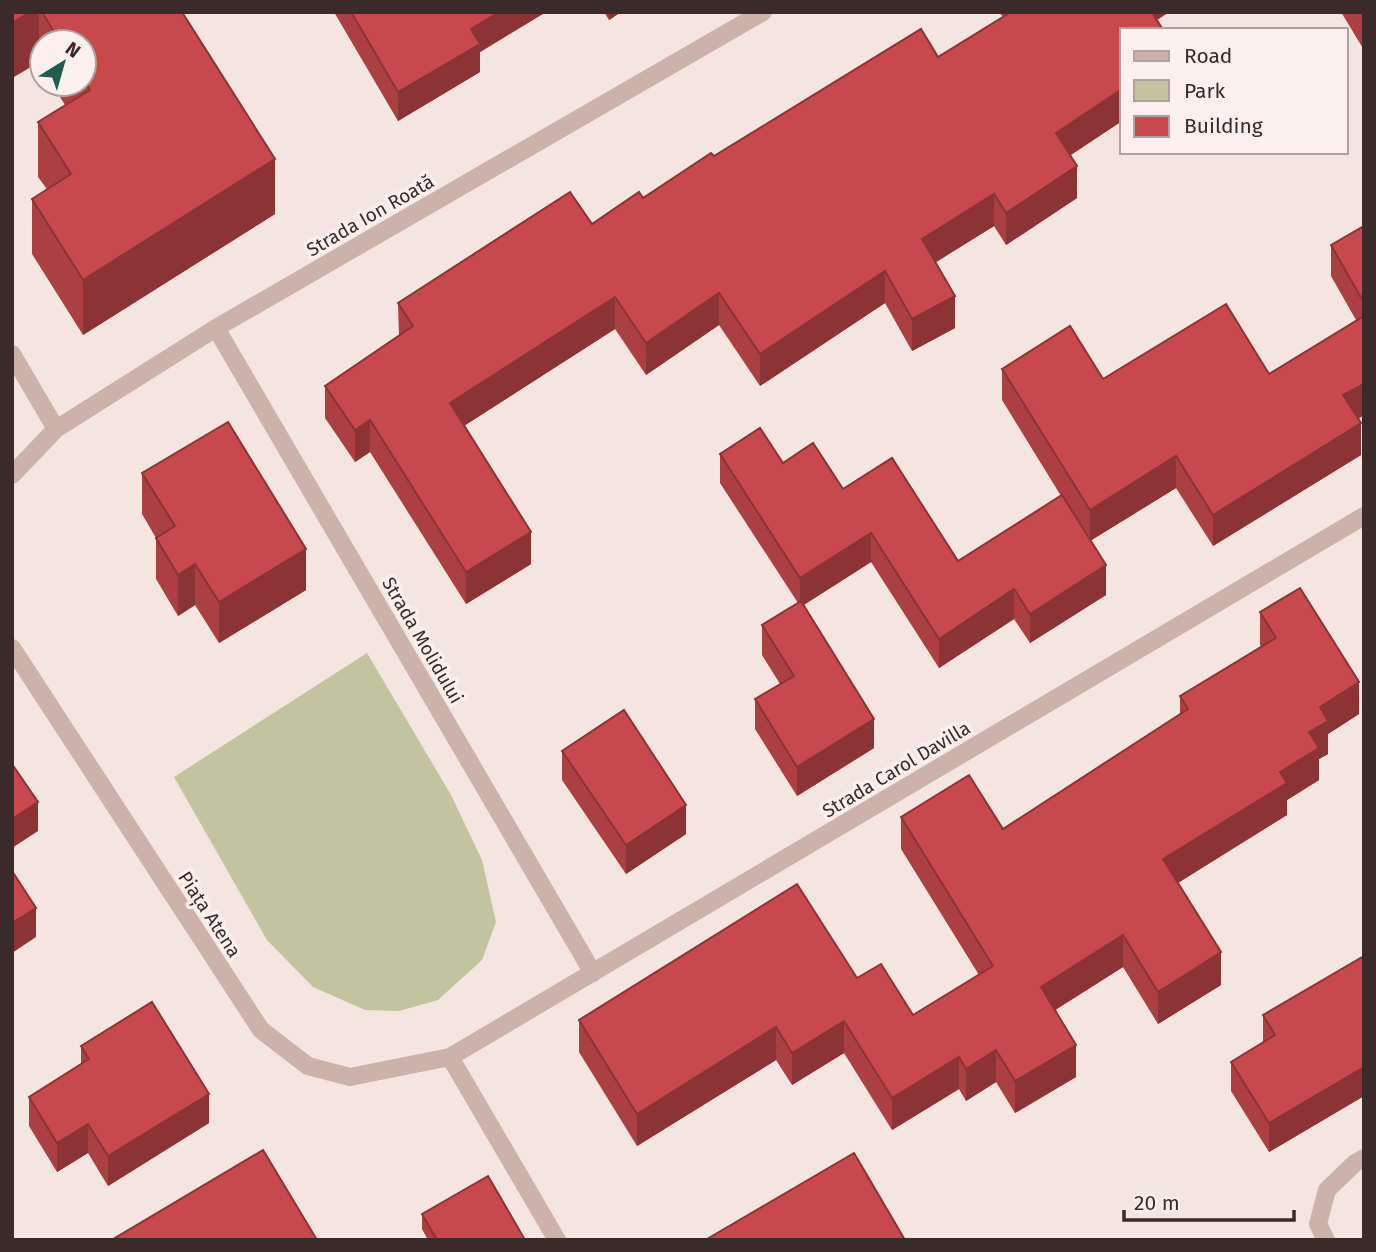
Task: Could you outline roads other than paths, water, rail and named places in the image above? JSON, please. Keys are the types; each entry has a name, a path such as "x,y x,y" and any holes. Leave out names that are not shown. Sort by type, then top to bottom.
{"street":[{"name":"Strada Ion Roată","path":"12,475 56,429 216,328 763,12"},
{"name":"Strada Molidului","path":"216,328 593,973"},
{"path":"12,354 56,429"},
{"name":"Strada Carol Davilla","path":"450,1057 1364,516"},
{"name":"Piața Atena","path":"12,648 261,1030 308,1066 350,1077 450,1057"},
{"path":"450,1057 557,1240"},
{"path":"1322,1232 1327,1190 1355,1163 1364,1158"}]}
